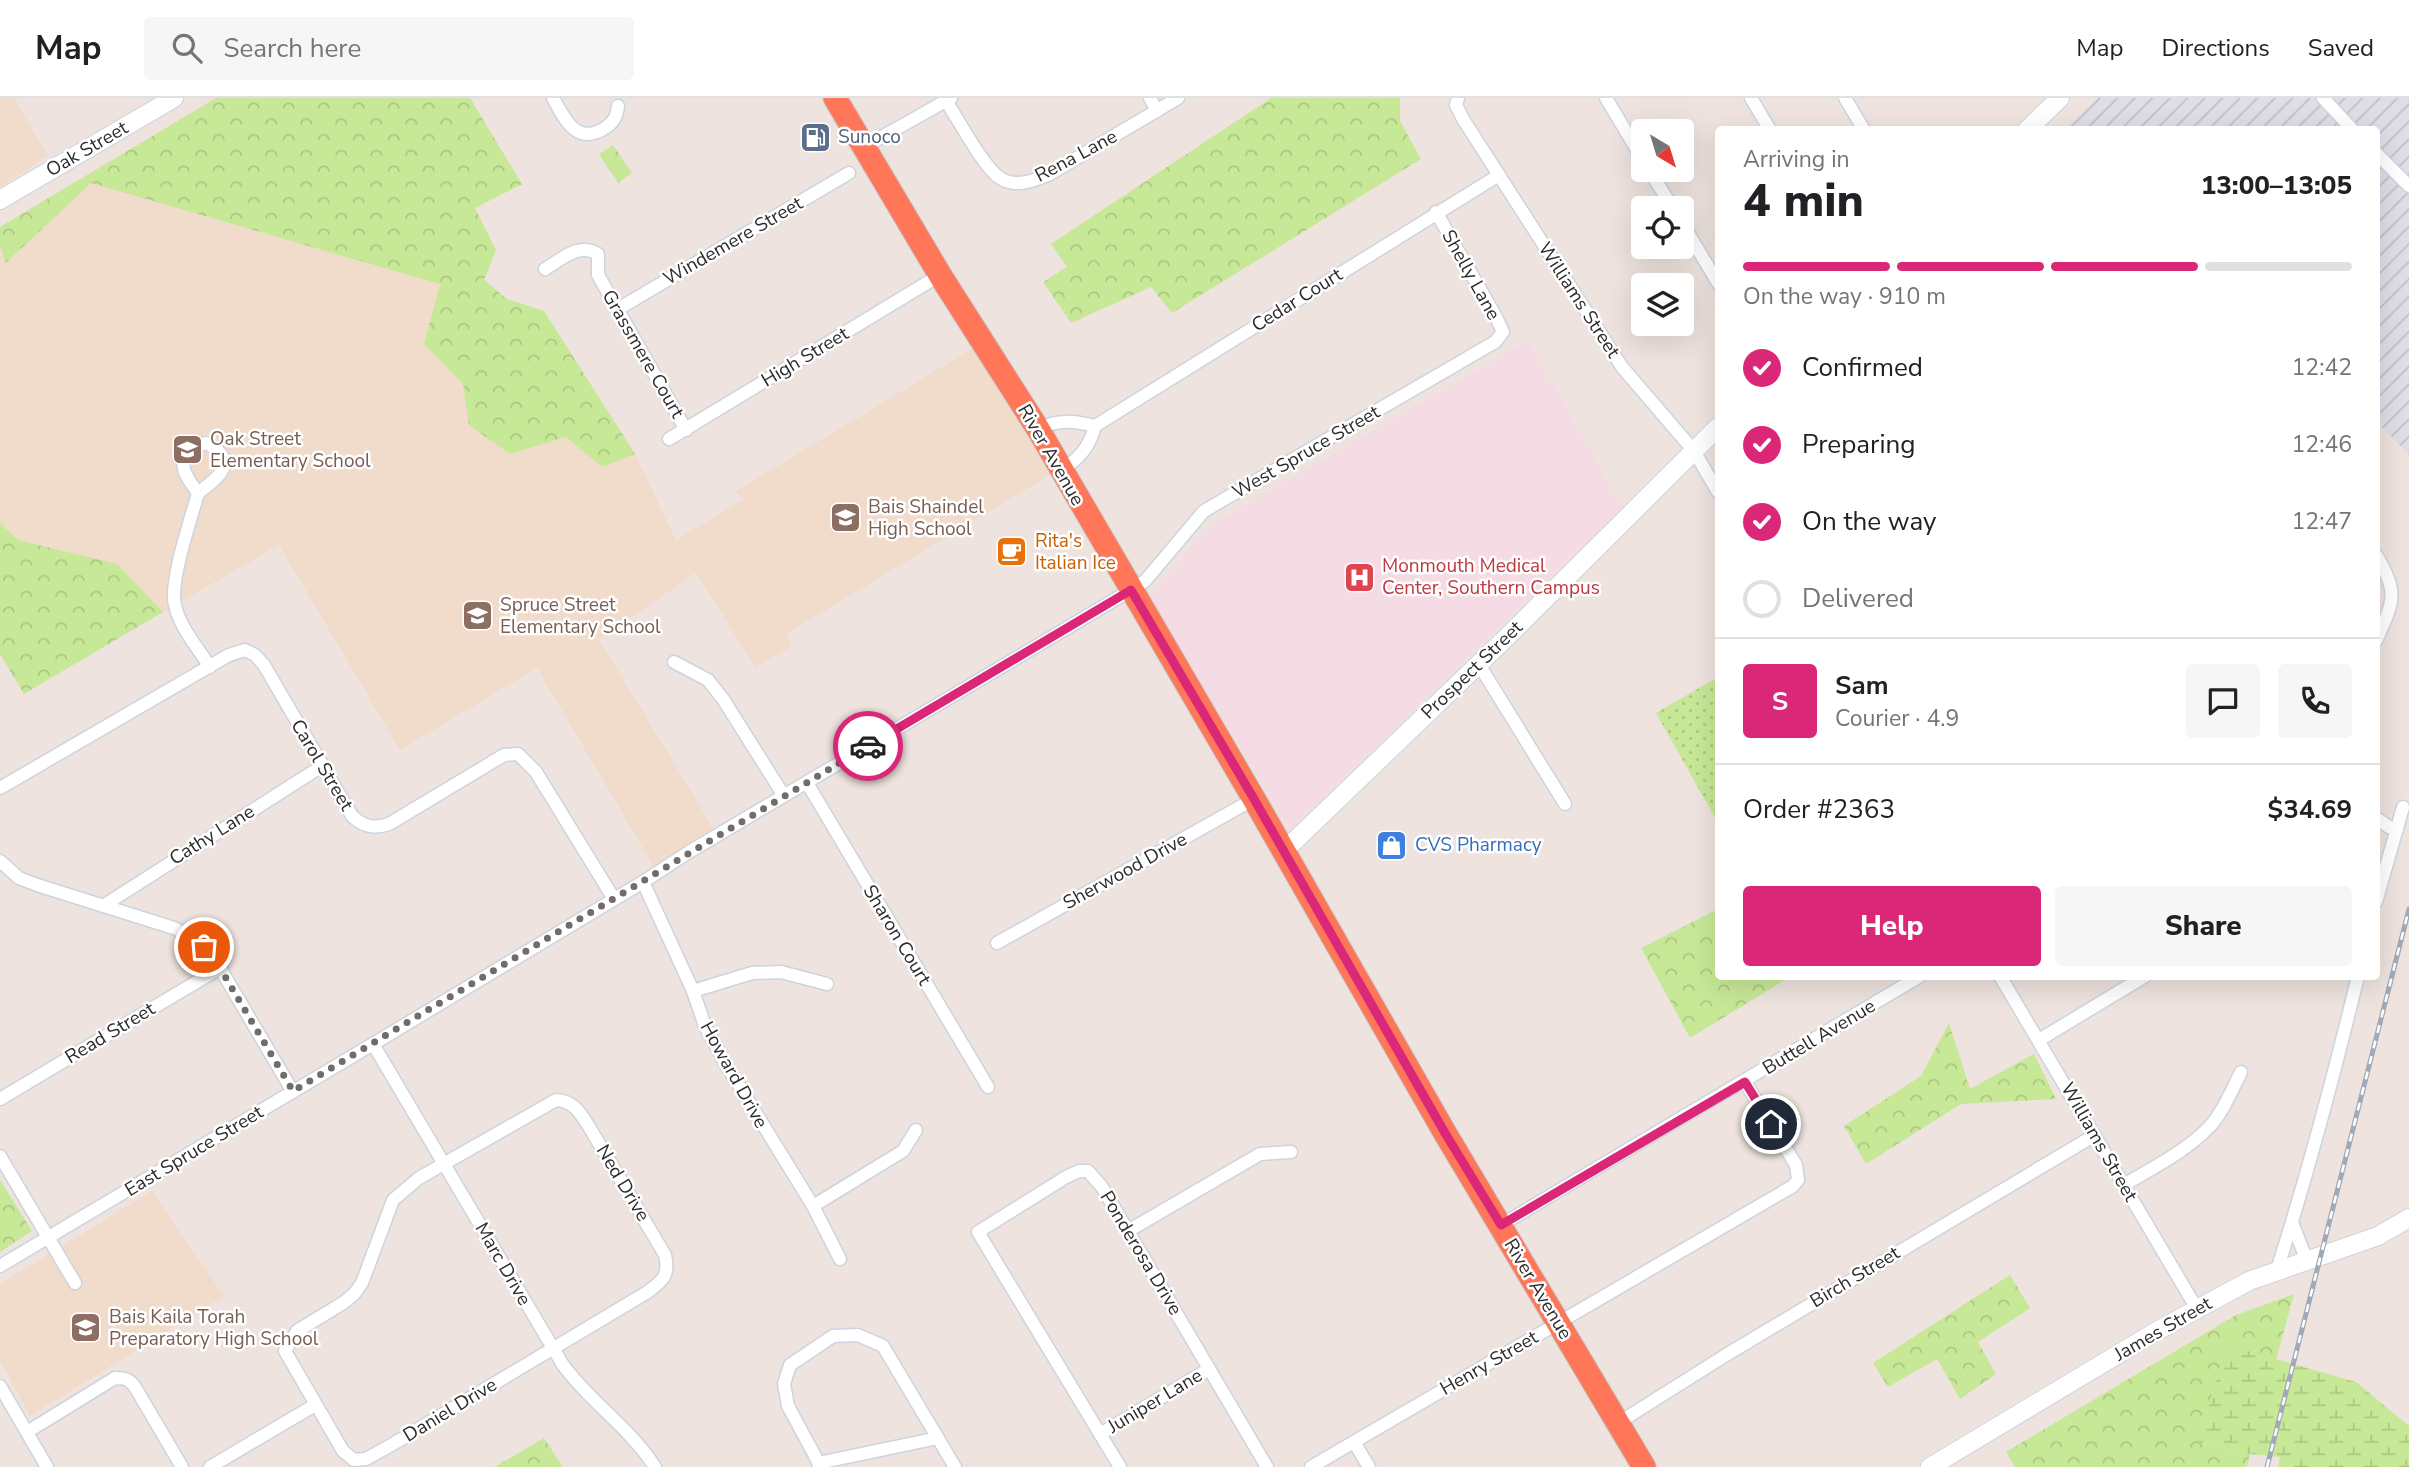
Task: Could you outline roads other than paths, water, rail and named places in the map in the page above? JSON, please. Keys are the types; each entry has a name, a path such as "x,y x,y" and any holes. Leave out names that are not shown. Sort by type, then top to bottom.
{"highway":[{"name":"River Avenue","path":"835,98 940,275 1038,429 1445,1133 1644,1467"}],"street":[{"name":"Oak Street","path":"0,200 174,98"},
{"path":"553,98 567,123 582,134 595,135 611,124 617,116 618,106"},
{"path":"1150,98 1157,111"},
{"name":"Rena Lane","path":"949,99 988,165 1000,178 1018,184 1048,175 1178,98"},
{"name":"Williams Street","path":"1458,98 1456,105 1463,119 1622,367 1694,451 1715,487"},
{"path":"1606,98 1631,140"},
{"path":"1751,98 1768,126"},
{"path":"1845,98 1862,126"},
{"path":"2031,126 2060,98"},
{"path":"2323,98 2349,126"},
{"path":"864,147 949,99"},
{"path":"2380,157 2409,186"},
{"name":"Windemere Street","path":"618,309 849,173"},
{"name":"Cedar Court","path":"1095,426 1499,175"},
{"name":"Shelly Lane","path":"1436,212 1496,317 1503,332 1500,338"},
{"path":"1694,243 1715,278"},
{"name":"Grassmere Court","path":"545,269 582,248 598,254 598,275 686,430"},
{"name":"High Street","path":"669,439 940,275"},
{"name":"West Spruce Street","path":"1131,590 1145,581 1204,512 1500,338"},
{"path":"1038,429 1059,421 1095,426 1093,436 1079,457 1060,471"},
{"name":"Prospect Street","path":"1284,851 1510,634 1715,431"},
{"path":"198,493 175,576 174,594 175,606 181,620 210,667"},
{"path":"2380,561 2388,574 2393,602 2380,631"},
{"name":"East Spruce Street","path":"0,1266 1131,590"},
{"name":"Carol Street","path":"0,788 240,650 248,650 264,665 352,816 370,827 389,824 504,755 518,754 536,772 614,899"},
{"path":"674,662 708,680 723,699 784,796"},
{"path":"1478,663 1565,804"},
{"name":"Cathy Lane","path":"103,906 322,766"},
{"name":"Sharon Court","path":"807,783 988,1087"},
{"name":"Sherwood Drive","path":"997,943 1254,799"},
{"path":"2380,888 2403,807"},
{"path":"2380,820 2397,829"},
{"path":"0,861 19,878 183,932 204,947 220,968 293,1091"},
{"name":"Howard Drive","path":"643,882 693,991 705,1026 813,1206 840,1259"},
{"name":"Read Street","path":"0,1099 220,968"},
{"path":"693,991 752,973 781,972 827,984"},
{"name":"Buttell Avenue","path":"1501,1225 1913,980"},
{"name":"Williams Street","path":"2002,980 2197,1309"},
{"path":"2039,1040 2139,980"},
{"path":"2277,1270 2293,1225 2357,980"},
{"name":"Marc Drive","path":"373,1044 553,1349 575,1382 624,1430 655,1467"},
{"path":"2124,1185 2193,1143 2212,1123 2228,1100 2241,1072"},
{"name":"Henry Street","path":"1311,1467 1793,1186 1798,1180 1796,1165 1745,1082"},
{"name":"Ned Drive","path":"445,1164 536,1110 556,1100 567,1101 576,1108 588,1125 655,1237 665,1255 668,1268 660,1283 553,1349"},
{"path":"813,1206 903,1151 916,1130"},
{"name":"Birch Street","path":"1618,1423 1807,1305 2095,1135"},
{"path":"1128,1231 1260,1153 1291,1152"},
{"path":"0,1156 75,1283"},
{"name":"Daniel Drive","path":"445,1164 419,1178 393,1200 362,1283 354,1294 298,1331 286,1346 286,1356 342,1451 354,1460 366,1459 553,1349"},
{"name":"Ponderosa Drive","path":"1120,1467 978,1232 1079,1171 1088,1171 1095,1176 1267,1467"},
{"name":"James Street","path":"1930,1467 2249,1280 2378,1236 2409,1218"},
{"path":"2293,1225 2307,1261"},
{"path":"938,1438 819,1465 788,1406 784,1384 790,1365 833,1336 858,1335 883,1346 938,1438 955,1467"},
{"name":"Juniper Lane","path":"1100,1434 1209,1369"},
{"path":"27,1432 115,1378 125,1378 135,1387 182,1467"},
{"path":"0,1386 47,1467"},
{"path":"210,1467 315,1405"},
{"path":"1354,1442 1369,1467"}],"railway":[{"path":"2267,1467 2409,909"}],"place":[{"name":"Sunoco","path":"815,137"},
{"name":"Oak Street Elementary School","path":"187,450"},
{"name":"Bais Shaindel High School","path":"845,518"},
{"name":"Rita's Italian Ice","path":"1012,552"},
{"name":"Monmouth Medical Center, Southern Campus","path":"1359,577"},
{"name":"Spruce Street Elementary School","path":"477,616"},
{"name":"CVS Pharmacy","path":"1392,845"},
{"name":"Bais Kaila Torah Preparatory High School","path":"86,1328"}]}
